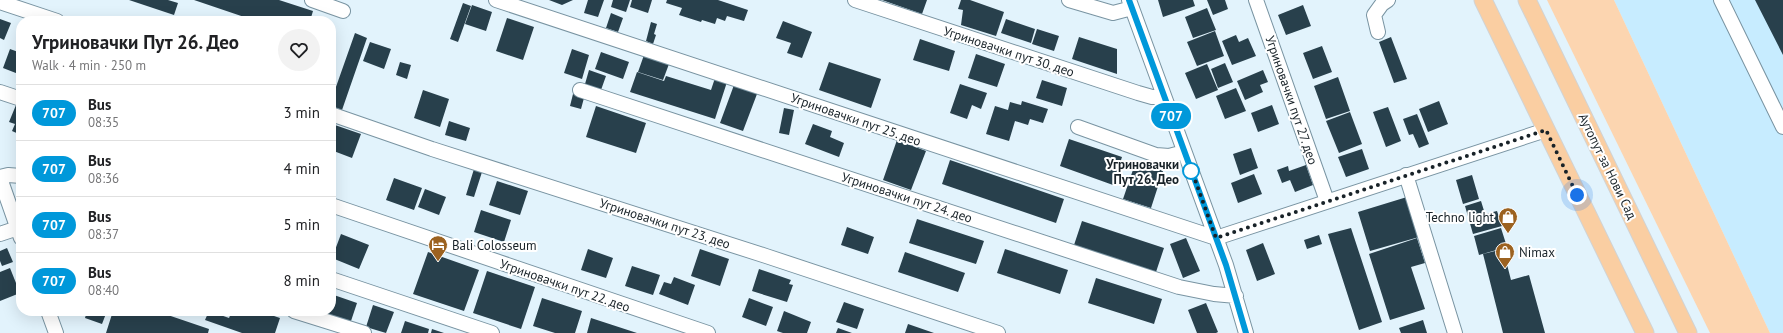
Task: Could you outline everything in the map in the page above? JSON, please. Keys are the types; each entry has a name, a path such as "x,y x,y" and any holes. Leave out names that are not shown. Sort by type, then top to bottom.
{"main road":[{"path":"1483,0 1646,333"},
{"name":"Аутопут за Нови Сад","path":"1527,0 1688,333"}],"street":[{"path":"312,0 344,11"},
{"name":"Угриновачки пут 25. део","path":"496,0 1216,238"},
{"name":"Угриновачки пут 30. део","path":"855,0 1138,93 1152,97 1164,97"},
{"path":"1069,0 1113,13 1131,4 1216,238 1236,296 1246,333"},
{"name":"Угриновачки пут 27. део","path":"1256,0 1327,201"},
{"path":"1378,32 1374,15 1382,4 1388,0"},
{"path":"1721,0 1783,127"},
{"path":"0,2 42,16"},
{"name":"Угриновачки пут 24. део","path":"580,90 1179,287 1214,294 1236,296"},
{"path":"0,92 16,97"},
{"name":"Угриновачки пут 23. део","path":"336,116 440,151 759,253 998,333"},
{"path":"1078,127 1156,155 1169,156 1184,152"},
{"path":"1216,238 1546,130"},
{"path":"16,176 8,175 0,177 16,220"},
{"path":"1406,175 1455,333"},
{"name":"Угриновачки пут 22. део","path":"336,207 708,333"},
{"path":"0,234 16,232"},
{"path":"336,281 492,333"},
{"path":"50,316 56,333"},
{"path":"310,316 364,333"}],"shaded area":[{"path":"1547,0 1614,0 1770,333 1710,333"},
{"path":"1614,0 1783,0 1783,333 1770,333"}],"building":[{"path":"129,0 168,0 178,3 174,15"},
{"path":"194,0 279,0 313,11 312,16 241,16"},
{"path":"549,0 573,0 562,5"},
{"path":"588,0 604,0 598,17 584,13"},
{"path":"613,0 630,0 626,12 611,7"},
{"path":"632,0 652,0 648,13 630,7"},
{"path":"667,0 718,0 748,10 744,21 727,16 725,21 717,18 715,24 702,20 701,22 679,15 682,8 666,3"},
{"path":"882,0 927,0 922,14"},
{"path":"961,0 970,0 1004,12 996,36 961,25 963,10 958,9"},
{"path":"1158,0 1193,0 1195,6 1163,17"},
{"path":"1207,0 1225,0 1228,9 1213,15"},
{"path":"1755,0 1783,0 1783,55"},
{"path":"463,3 471,6 458,42 450,39"},
{"path":"472,5 492,12 486,31 465,24"},
{"path":"1303,5 1311,26 1286,35 1278,15"},
{"path":"1207,8 1216,30 1193,38 1185,17"},
{"path":"611,13 623,18 618,32 606,28"},
{"path":"507,18 534,27 523,60 496,51"},
{"path":"0,19 11,23 4,40 0,38"},
{"path":"1006,19 1035,29 1031,43 1001,33"},
{"path":"783,21 812,32 802,58 787,53 791,43 776,38"},
{"path":"651,22 657,24 653,44 646,41"},
{"path":"1037,29 1059,36 1054,51 1032,44"},
{"path":"1215,31 1224,56 1197,66 1187,42"},
{"path":"355,33 367,38 342,110 336,108 336,87"},
{"path":"1236,35 1239,42 1248,38 1256,56 1232,65 1222,41"},
{"path":"1079,37 1117,49 1117,74 1072,59"},
{"path":"1391,37 1407,79 1394,83 1379,42"},
{"path":"920,39 955,51 949,71 913,60"},
{"path":"370,42 391,49 384,69 363,61"},
{"path":"1322,46 1332,72 1313,79 1303,53"},
{"path":"10,49 16,51 16,73 3,68"},
{"path":"572,49 589,55 582,79 564,73"},
{"path":"601,52 629,62 623,79 595,69"},
{"path":"976,54 1005,64 997,87 968,78"},
{"path":"644,55 669,64 663,80 638,72"},
{"path":"400,62 411,65 407,79 396,75"},
{"path":"829,62 881,79 871,108 819,90"},
{"path":"1225,63 1233,82 1218,88 1211,69"},
{"path":"1207,64 1218,90 1196,99 1185,73"},
{"path":"589,70 606,76 601,90 585,84"},
{"path":"1263,70 1268,82 1260,85 1263,92 1245,100 1237,81"},
{"path":"637,72 664,81 666,76 711,90 715,78 727,82 715,119 630,92"},
{"path":"1338,77 1350,111 1326,119 1314,86"},
{"path":"1042,80 1067,88 1062,106 1036,98"},
{"path":"960,84 987,93 981,109 972,105 967,119 950,113"},
{"path":"734,85 757,94 743,131 720,123"},
{"path":"1236,88 1246,111 1225,119 1216,96"},
{"path":"423,90 449,99 440,127 414,118"},
{"path":"573,94 584,98 581,109 570,106"},
{"path":"1022,101 1048,109 1043,123 1030,119 1028,125 1015,121 1009,141 986,134 995,106 1008,110 1010,102 1021,105"},
{"path":"1439,101 1448,124 1428,132 1419,109"},
{"path":"16,105 16,133 12,131 15,124 9,122"},
{"path":"1272,105 1279,124 1258,132 1251,113"},
{"path":"596,106 646,123 636,153 586,137"},
{"path":"1388,107 1401,141 1386,147 1373,112"},
{"path":"784,108 794,110 789,135 779,133"},
{"path":"1350,112 1362,144 1339,153 1326,121"},
{"path":"1417,114 1429,144 1419,148 1413,134 1409,135 1403,119"},
{"path":"449,121 470,128 466,141 445,135"},
{"path":"813,124 832,131 830,137 844,143 839,157 805,144"},
{"path":"336,125 361,134 352,158 336,152"},
{"path":"1069,139 1122,157 1113,185 1060,166"},
{"path":"897,140 926,151 911,190 883,180"},
{"path":"1251,148 1258,168 1240,175 1233,154"},
{"path":"1362,149 1369,169 1346,177 1338,157"},
{"path":"950,160 1064,199 1056,223 942,184"},
{"path":"1136,161 1163,171 1151,208 1123,199"},
{"path":"1306,165 1313,185 1295,192 1290,180 1282,183 1277,170 1288,166 1289,171"},
{"path":"474,169 482,172 474,197 466,195"},
{"path":"1254,174 1262,194 1238,203 1231,183"},
{"path":"1472,175 1479,199 1463,204 1456,180"},
{"path":"394,178 422,188 414,210 386,200"},
{"path":"497,181 528,191 520,215 489,205"},
{"path":"425,189 446,197 439,215 418,207"},
{"path":"1407,197 1419,237 1370,251 1358,212"},
{"path":"1481,201 1485,214 1497,211 1502,226 1473,234 1465,206"},
{"path":"481,210 511,220 504,242 474,232"},
{"path":"917,219 984,241 976,264 909,243"},
{"path":"1082,221 1164,248 1156,272 1074,245"},
{"path":"847,227 874,237 868,254 841,245"},
{"path":"1351,228 1382,322 1359,330 1328,234"},
{"path":"1501,228 1507,247 1479,255 1474,236"},
{"path":"341,234 369,245 359,269 336,260 336,247"},
{"path":"1319,235 1322,244 1307,249 1304,240"},
{"path":"1186,238 1200,271 1183,278 1170,244"},
{"path":"1417,238 1425,263 1411,267 1425,309 1390,320 1369,254"},
{"path":"1263,243 1275,274 1257,281 1246,250"},
{"path":"7,248 13,262 2,266 0,261 0,251"},
{"path":"588,249 613,258 606,278 581,270"},
{"path":"700,249 729,259 720,286 691,276"},
{"path":"1005,249 1068,270 1060,294 997,273"},
{"path":"1503,249 1511,280 1529,275 1545,333 1503,333 1483,254"},
{"path":"428,252 479,270 464,311 413,294"},
{"path":"905,252 965,273 958,292 898,272"},
{"path":"632,266 660,275 653,295 625,286"},
{"path":"10,268 16,283 16,295 0,301 0,272"},
{"path":"759,269 791,280 789,284 793,285 787,302 752,291"},
{"path":"487,271 535,287 521,329 473,313"},
{"path":"674,277 695,285 688,305 659,294 664,282 671,284"},
{"path":"1096,278 1162,299 1154,324 1088,303"},
{"path":"336,296 357,303 350,324 328,316 336,316"},
{"path":"542,298 582,311 575,333 555,333 533,326"},
{"path":"749,298 773,307 766,326 742,317"},
{"path":"844,302 864,309 857,329 836,322"},
{"path":"1206,303 1218,332 1216,333 1197,333 1188,310"},
{"path":"373,305 394,312 386,333 366,327"},
{"path":"784,311 811,322 807,333 783,333 777,331"},
{"path":"86,316 105,316 102,324 85,318"},
{"path":"111,316 171,316 209,329 208,333 106,333"},
{"path":"207,316 223,316 229,318 230,316 274,316 280,318 275,333 242,333 205,320"},
{"path":"591,318 637,333 587,333"},
{"path":"1423,320 1427,333 1401,333 1399,328"},
{"path":"405,321 429,329 428,333 401,333"},
{"path":"908,324 934,333 905,333"},
{"path":"838,328 852,333 836,333"},
{"path":"432,329 444,333 431,333"}],"bus line":[{"name":"707","path":"1129,0 1226,265 1246,333"}],"place":[{"name":"Угриновачки Пут 26. Део","path":"1191,171"},
{"name":"Techno light","path":"1508,234"},
{"name":"Bali Colosseum","path":"438,262"},
{"name":"Nimax","path":"1505,269"}],"route":[{"path":"1191,171 1190,166 1216,238 1546,130 1577,195"}]}
